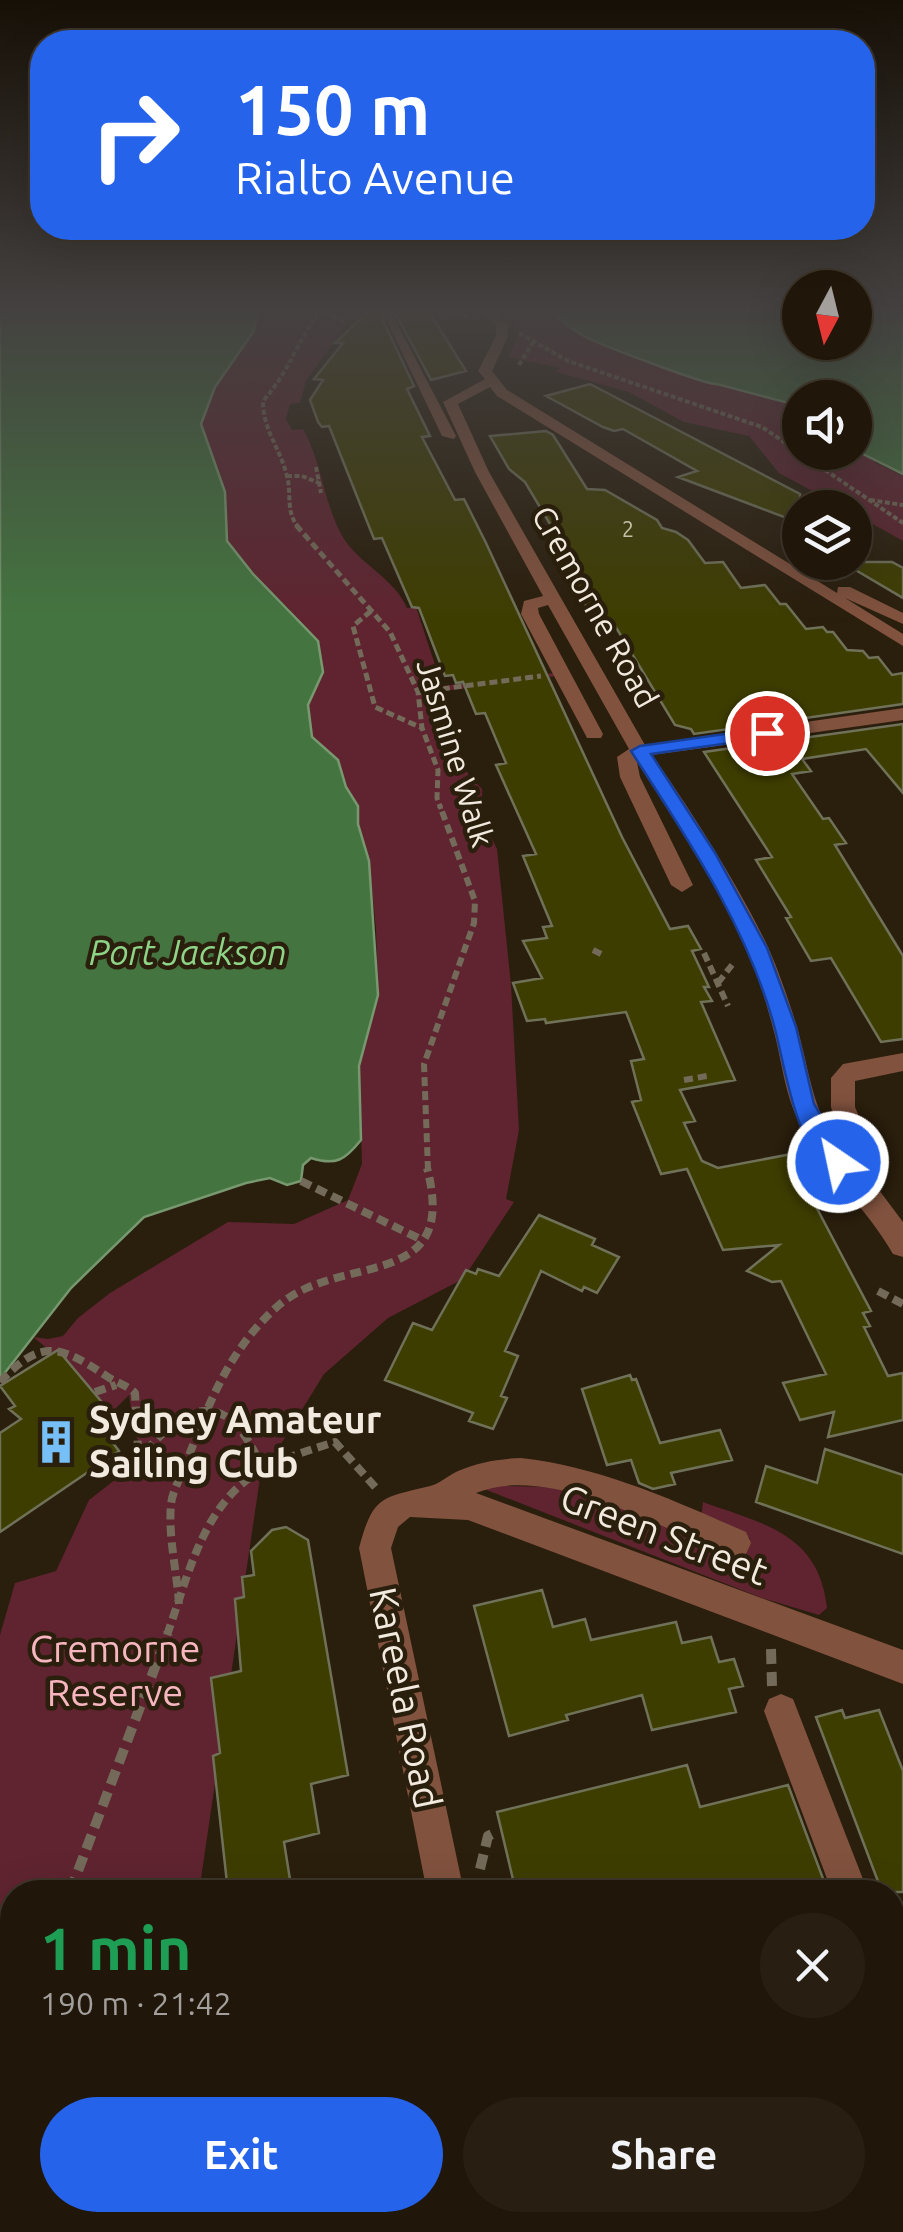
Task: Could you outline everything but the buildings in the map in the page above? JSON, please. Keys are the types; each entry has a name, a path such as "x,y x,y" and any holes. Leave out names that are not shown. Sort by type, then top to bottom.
{"street":[{"path":"437,412 456,450 482,472"},
{"name":"Cremorne Road","path":"455,412 482,472 553,600 640,751 706,853 757,948 785,1027 798,1088 810,1120 828,1152 863,1187 903,1246"},
{"path":"531,412 903,642"},
{"path":"819,590 858,594 903,619"},
{"path":"553,600 529,609 594,734"},
{"path":"682,884 652,830 626,767 627,757 640,751 903,714"},
{"path":"863,1187 858,1145 843,1108 844,1078 852,1070 903,1062"},
{"path":"436,1500 466,1481 491,1474 560,1478 735,1543"},
{"name":"Green Street","path":"394,1508 413,1500 468,1504 903,1667"},
{"name":"Kareela Road","path":"394,1508 382,1520 375,1548 443,1880"},
{"path":"781,1711 845,1880"}],"path":[{"name":"Jasmine Walk","path":"75,1880 179,1604 170,1503 218,1382 235,1352 281,1303 305,1291 410,1256 426,1240 436,1201 425,1159 424,1064 474,923 475,901 442,814 438,770 422,728 418,692 390,632 290,518 287,476 262,421 262,412"},
{"path":"718,412 762,427 852,490"},
{"path":"316,467 322,493"},
{"path":"287,476 319,482"},
{"path":"872,501 903,505"},
{"path":"872,504 903,523"},
{"path":"370,611 352,626 375,707 422,728"},
{"path":"418,692 562,673"},
{"path":"594,950 604,956"},
{"path":"704,953 728,1006"},
{"path":"718,983 735,961"},
{"path":"684,1080 707,1076"},
{"path":"301,1181 420,1239"},
{"path":"878,1292 903,1304"},
{"path":"0,1382 38,1351 57,1347 80,1357 117,1384"},
{"path":"95,1392 127,1384 136,1393 138,1449 145,1452 182,1414 208,1410 237,1423 255,1449 262,1468"},
{"path":"179,1604 216,1510 234,1487 262,1468 335,1442 394,1508"},
{"path":"480,1869 488,1836 498,1831"}],"green space":[{"name":"Cremorne Reserve","path":"205,412 288,412 286,419 292,430 303,429 310,442 344,539 394,589 407,608 416,607 442,686 554,673 556,676 444,691 456,752 482,789 483,820 497,849 511,985 519,1130 506,1199 514,1202 463,1279 388,1318 324,1374 260,1478 201,1880 0,1880 0,1635 15,1583 56,1571 89,1500 147,1455 135,1435 129,1395 111,1413 57,1350 53,1353 33,1337 63,1336 78,1318 110,1293 228,1222 294,1224 348,1200 362,1164 359,1066 378,994 369,861 358,824 358,806 346,787 338,760 312,737 308,705 323,672 289,609 253,574 227,541 225,492 201,424"},
{"path":"666,412 782,412 782,470 872,470 872,460 903,476 903,541 872,524 872,490 810,490 779,473 749,436 684,422"},
{"path":"474,1485 549,1487 603,1499 743,1554 750,1538 701,1518 703,1502 766,1525 800,1547 822,1583 827,1608 819,1615 762,1598"}],"water":[{"name":"Port Jackson","path":"0,412 205,412 201,424 225,492 227,541 318,641 323,672 308,705 312,737 338,760 346,787 358,806 358,824 369,861 378,995 359,1066 361,1140 339,1160 311,1158 303,1165 301,1181 287,1185 270,1178 246,1183 144,1217 71,1288 0,1379"},
{"path":"872,412 903,412 903,474 872,458"}],"place":[{"name":"Sydney Amateur Sailing Club","path":"56,1442"}],"route":[{"path":"767,733 640,751 706,853 757,948 785,1027 803,1104 820,1140 838,1162"}]}
